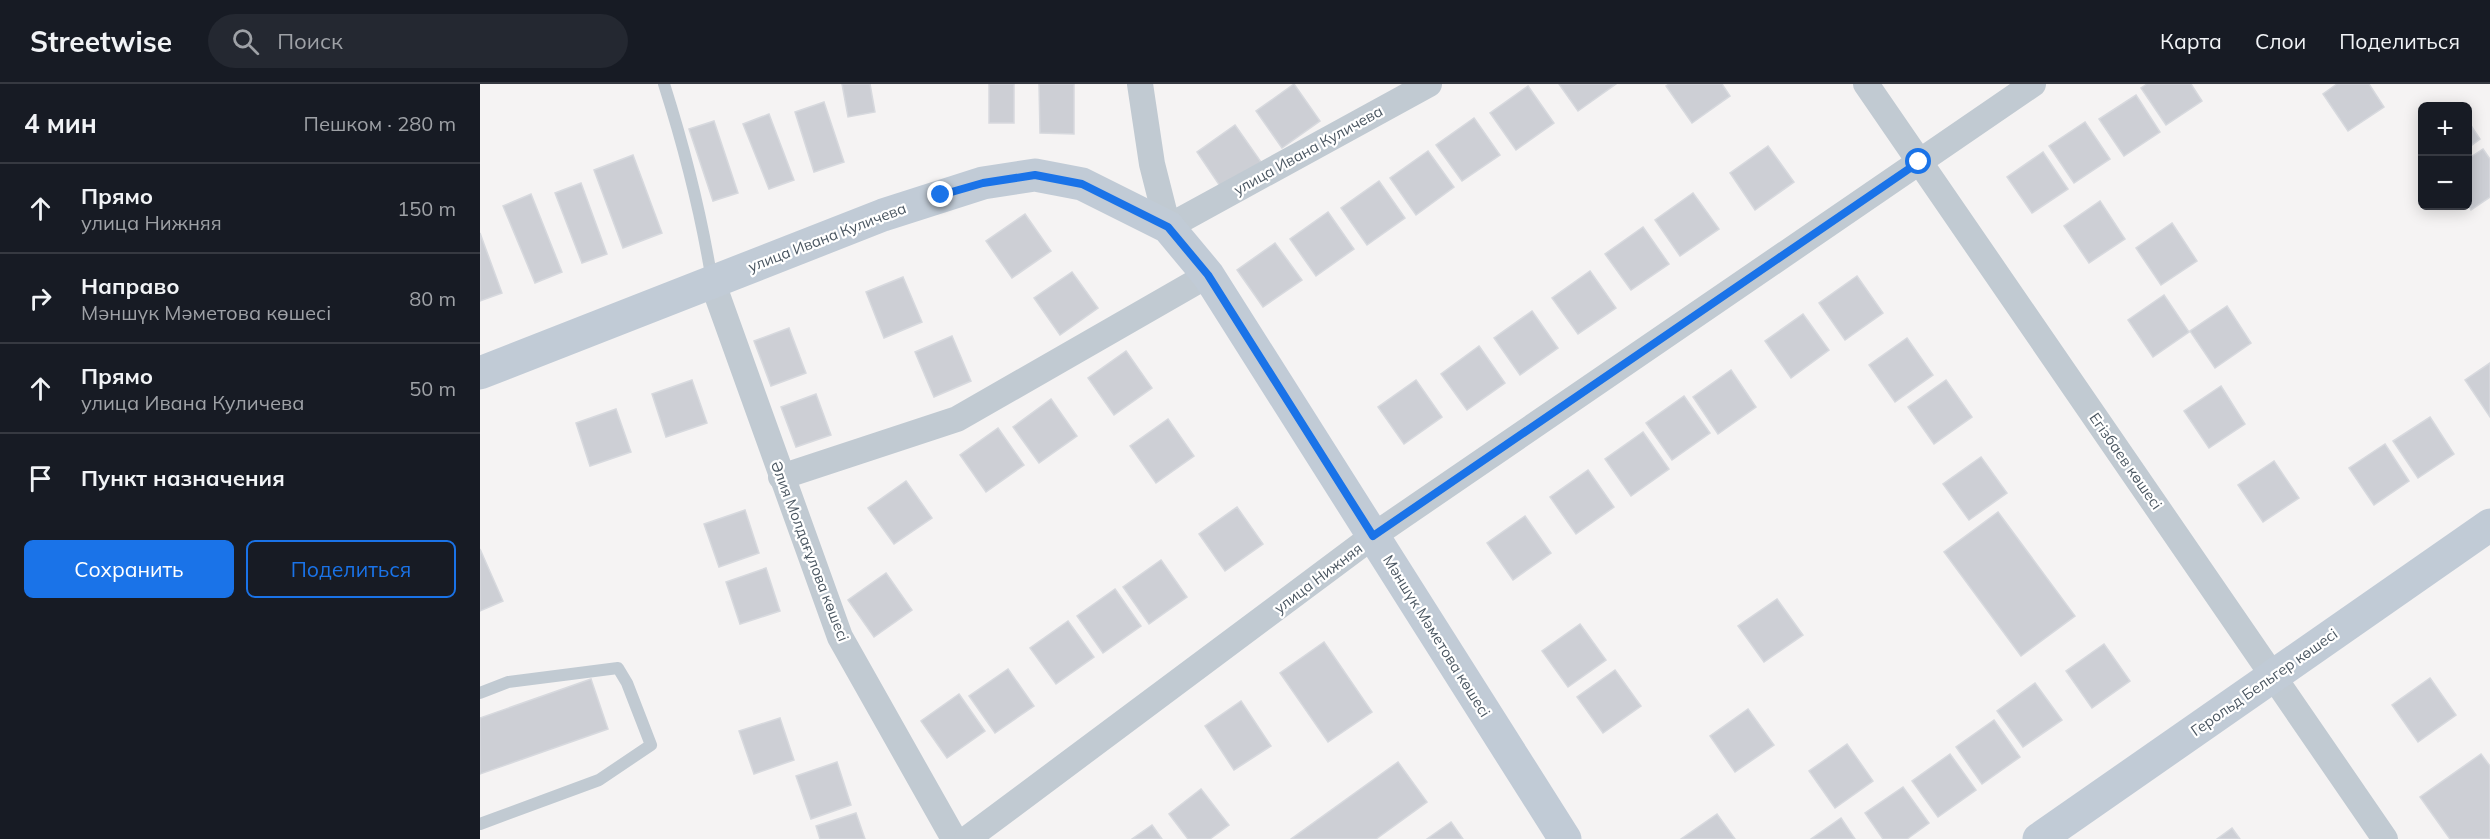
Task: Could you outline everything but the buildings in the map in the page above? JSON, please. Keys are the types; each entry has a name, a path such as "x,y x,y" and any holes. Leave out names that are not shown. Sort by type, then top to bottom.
{"street":[{"name":"Мәншүк Мәметова көшесі","path":"1140,84 1152,164 1168,227 1208,275 1565,839"},
{"name":"улица Ивана Куличева","path":"480,373 883,215 983,183 1035,175 1082,184 1168,227 1429,84"},
{"name":"Егізбаев көшесі","path":"1866,84 2385,839"},
{"name":"улица Нижняя","path":"967,839 1373,536 2033,84"},
{"path":"781,477 957,419 1208,275"},
{"name":"Әлия Молдағұлова көшесі","path":"712,281 840,637 954,839"},
{"name":"Герольд Бельгер көшесі","path":"2039,839 2490,525"}],"lane":[{"path":"664,84 689,166 703,224 712,281"},
{"path":"480,693 508,682 618,668 627,683 651,745 599,780 480,824"}],"route":[{"path":"941,195 983,183 1035,175 1082,184 1168,227 1208,275 1373,536 1919,162"}]}
